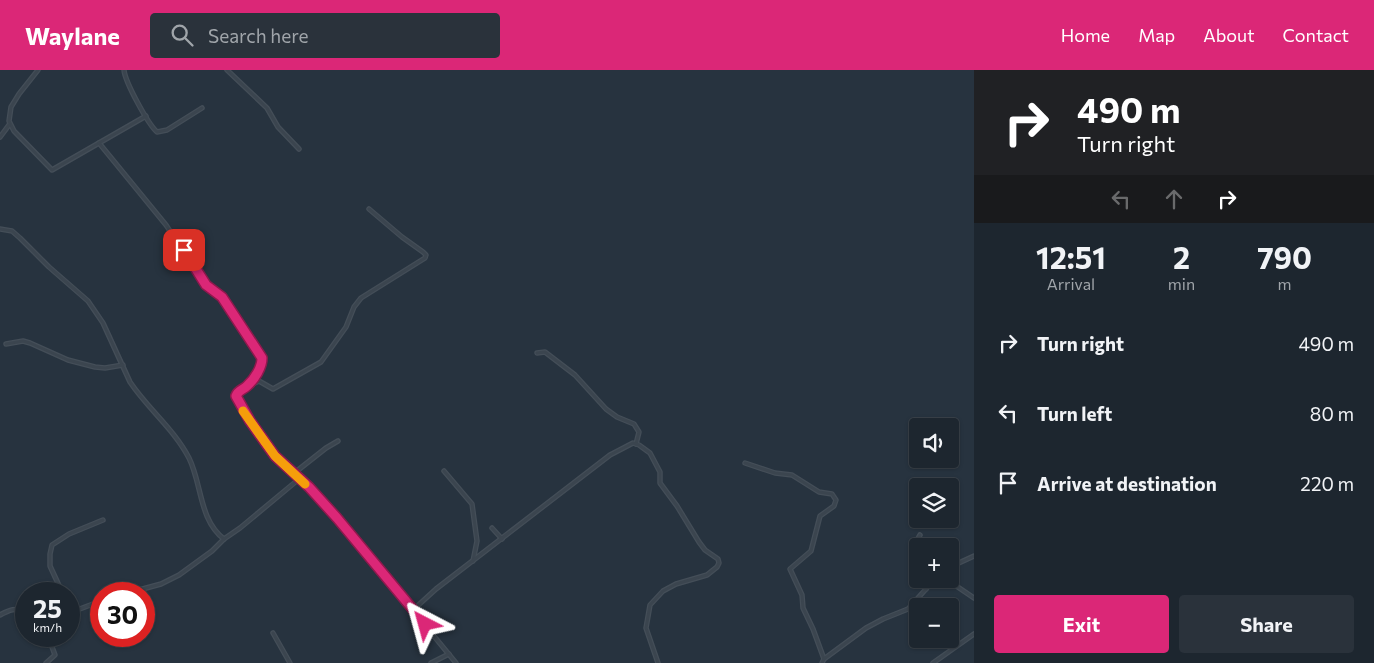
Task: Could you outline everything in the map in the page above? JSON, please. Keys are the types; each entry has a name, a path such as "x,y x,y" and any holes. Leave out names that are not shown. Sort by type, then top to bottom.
{"street":[{"path":"0,136 9,125 11,106 38,70"},
{"path":"124,70 125,77 156,132 160,132 202,108"},
{"path":"227,70 267,108 278,127 299,148"},
{"path":"9,125 52,170 146,116"},
{"path":"99,143 166,225 206,285 222,297 259,351 262,363 247,386"},
{"path":"370,210 423,252 426,255 425,258 357,302 346,327 318,365 273,390 261,381 247,386 237,393 236,396 239,404 275,456 313,491 337,518 456,663"},
{"path":"0,229 12,231 88,301 103,323 137,392 158,415 185,451 190,460 211,524 224,539"},
{"path":"6,344 23,341 68,360 95,367 105,368 123,365"},
{"path":"537,353 545,352 574,374 606,409 617,417 634,424 639,432 636,444"},
{"path":"293,474 326,448 338,442"},
{"path":"413,610 436,589 610,455 630,444 636,444 650,453 660,472 660,484 677,506 699,542 705,550 718,559 719,563 707,575 676,584 663,591 650,605 646,628 658,663"},
{"path":"745,463 774,473 792,475 818,492 832,494 836,500 834,506 820,516 811,551 790,569 802,595 803,608 813,629 823,661 866,628 882,619 908,609 926,589"},
{"path":"444,471 472,504 477,541 473,562"},
{"path":"155,585 170,580 212,551 224,539 264,509 299,479"},
{"path":"57,582 50,566 52,545 69,534 103,520"},
{"path":"492,528 502,540"},
{"path":"959,563 974,556"},
{"path":"959,588 974,598"},
{"path":"0,615 15,609"},
{"path":"273,633 290,663"},
{"path":"933,663 974,634"},
{"path":"46,663 55,655 52,647"},
{"path":"431,663 449,654"}],"slow traffic":[{"path":"243,411 275,456 305,484"}],"route":[{"path":"184,250 206,285 222,297 262,358 260,369 247,386 237,393 236,399 239,404 275,456 309,487 337,518 425,624"}]}
